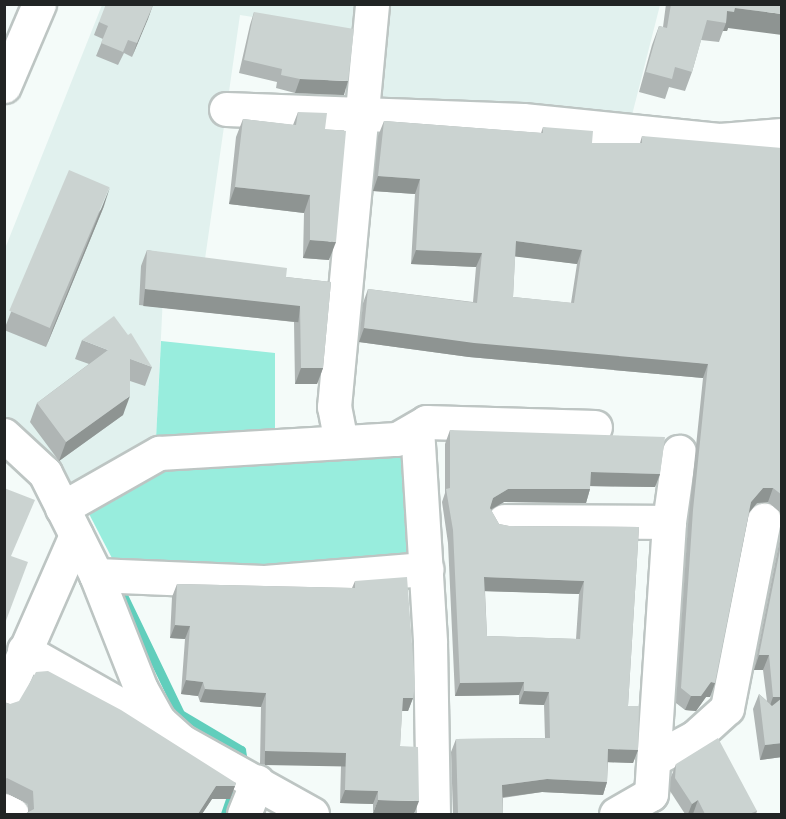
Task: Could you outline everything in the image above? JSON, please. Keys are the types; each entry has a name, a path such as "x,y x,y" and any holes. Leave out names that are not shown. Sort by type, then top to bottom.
{"street":[{"path":"4,86 39,4"},
{"path":"341,442 334,407 372,4"},
{"path":"226,109 360,116 523,120 720,140 782,135"},
{"path":"4,699 24,650 69,521 159,453 397,439 426,422 595,427"},
{"path":"417,428 426,569 433,814"},
{"path":"4,435 45,473 96,574 141,689 159,721 181,741 312,814"},
{"path":"616,814 654,804 654,759 669,522 679,452"},
{"path":"654,759 696,736 727,708 764,520"},
{"path":"504,521 669,522"},
{"path":"96,574 262,582 426,569"},
{"path":"24,650 133,712 159,721"},
{"path":"244,814 257,782"},
{"path":"4,810 12,814"}],"shaded area":[{"path":"102,5 364,5 360,34 240,15 204,266 164,275 156,439 77,489 5,421 4,251"},
{"path":"380,5 660,5 630,123 371,106"}],"green space":[{"path":"161,341 275,353 275,431 156,439"},
{"path":"404,451 410,559 269,573 115,564 87,510 166,462"}],"building":[{"path":"106,4 153,5 137,43 128,40 123,52 101,43 108,26 99,22"},
{"path":"671,4 782,4 782,14 735,8 734,12 727,11 726,23 707,20 692,72 675,67 672,79 646,72 659,26 667,28"},
{"path":"254,12 354,29 348,81 300,79 281,75 282,69 244,60"},
{"path":"298,112 327,113 325,129 346,131 336,242 310,240 310,195 235,187 243,119 296,125"},
{"path":"384,121 543,133 543,127 593,131 592,143 642,143 642,136 782,148 780,177 782,177 782,495 773,488 763,488 751,502 715,683 711,682 701,696 691,696 681,688 693,510 708,364 474,343 364,328 368,289 477,303 482,253 416,250 420,179 378,176","holes":["516,241 582,250 574,303 513,297"]},
{"path":"69,170 110,187 50,328 9,311"},
{"path":"147,250 287,268 286,277 331,282 323,368 301,368 300,306 145,289"},
{"path":"114,316 128,335 131,333 152,367 130,359 130,396 66,442 37,403 108,350 82,340"},
{"path":"450,430 665,437 660,474 591,472 590,489 508,489 493,498 490,508 499,524 509,526 639,527 628,706 639,706 638,750 608,749 607,782 547,779 502,785 503,814 458,814 456,739 550,738 549,692 524,691 524,682 460,683 453,530 446,489 450,488","holes":["484,577 584,581 580,639 487,636"]},
{"path":"4,488 35,500 11,556 28,562 4,626"},
{"path":"782,540 782,697 773,697 769,655 759,655"},
{"path":"407,577 415,684 413,698 403,698 400,746 418,747 419,801 378,800 378,791 345,790 346,753 265,751 266,693 205,689 203,682 186,680 190,626 175,625 177,584 355,588 355,581"},
{"path":"48,671 121,710 236,783 235,786 216,786 198,814 25,814 34,809 33,791 7,778 4,780 4,702 10,704 19,701 36,672"},
{"path":"759,694 772,706 782,698 782,743 765,745"},
{"path":"718,738 757,811 749,814 705,814 698,800 692,804 675,778 676,764"}],"waterway":[{"path":"119,587 180,714 241,750 243,761"},
{"path":"225,814 233,791"}]}
